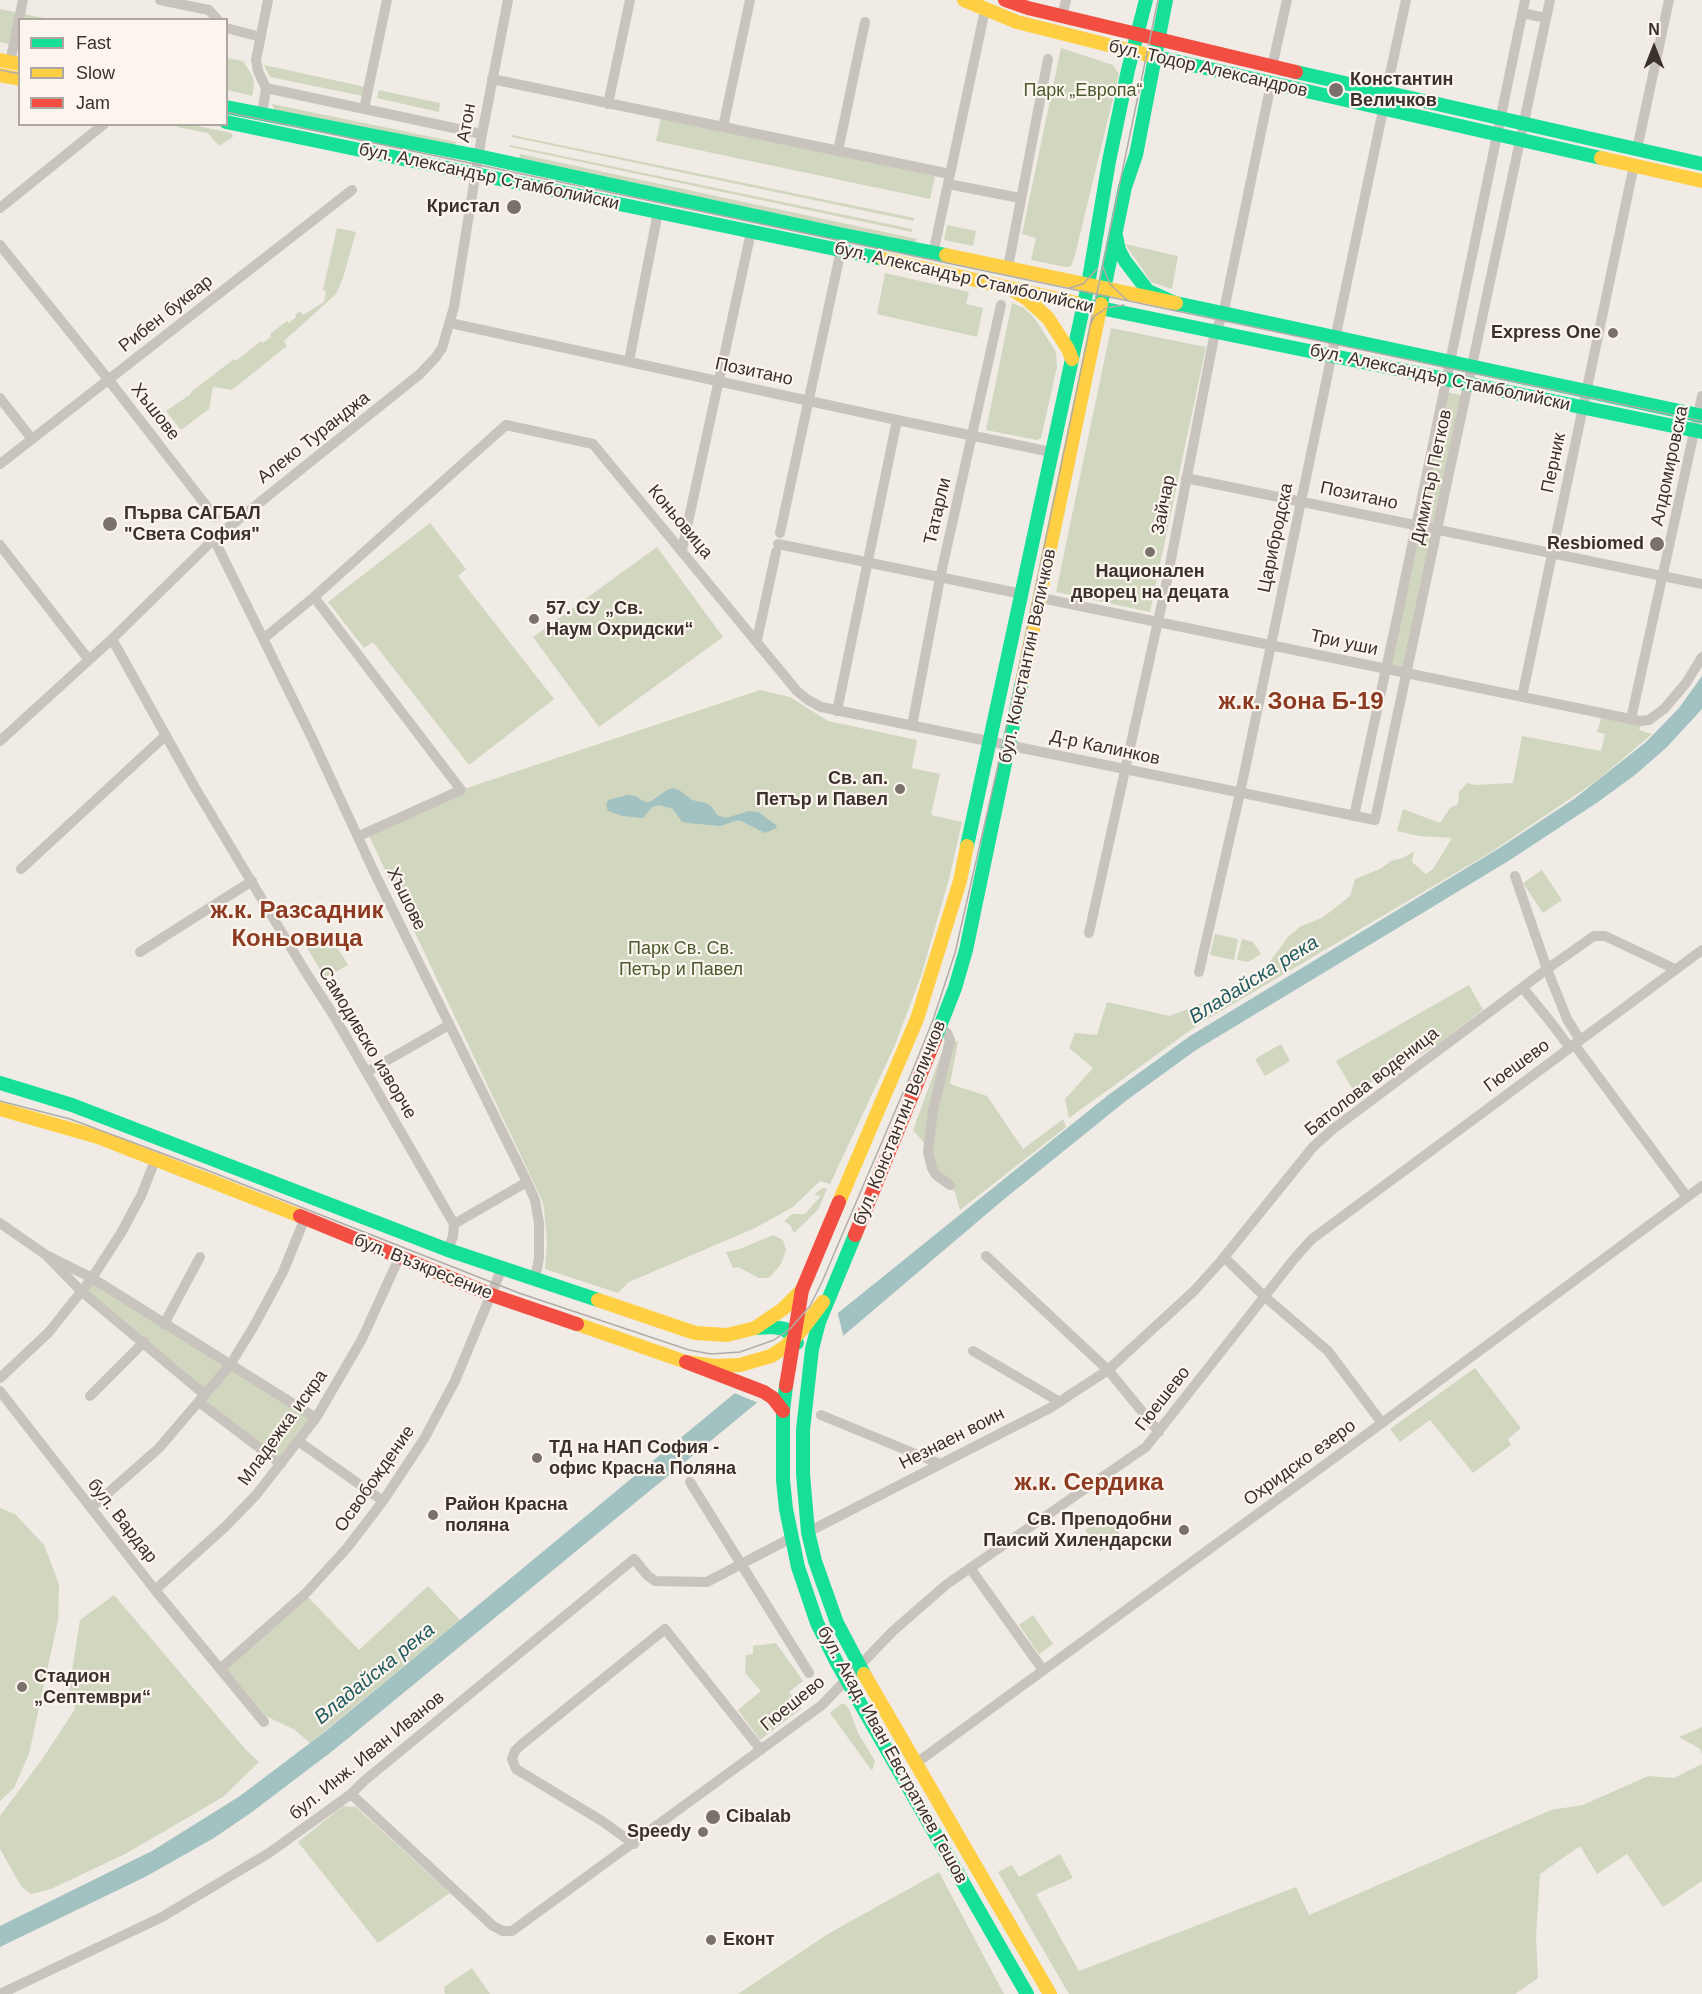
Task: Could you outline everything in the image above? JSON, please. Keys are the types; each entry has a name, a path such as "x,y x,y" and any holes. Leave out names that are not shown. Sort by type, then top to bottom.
{"main road":[{"name":"бул. Тодор Александров","path":"964,0 1036,28 1133,52 1702,181"},
{"name":"бул. Тодор Александров","path":"1005,0 1272,67 1702,164"},
{"name":"бул. Константин Величков","path":"802,1290 917,1018 953,907 991,741 1088,285 1108,160 1146,0"},
{"name":"бул. Константин Величков","path":"829,1294 965,972 973,923 1125,187 1136,155 1166,0"},
{"path":"0,75 18,79"},
{"name":"бул. Александър Стамболийски","path":"228,107 478,156 1700,415"},
{"name":"бул. Александър Стамболийски","path":"228,122 841,250 1083,305 1698,431"},
{"path":"1116,234 1117,244 1125,261 1148,291 1179,305"},
{"path":"1013,290 1027,298 1048,318 1072,359"},
{"name":"бул. Възкресение","path":"0,1083 80,1108 448,1250 695,1333 727,1335 755,1328 783,1309 802,1290"},
{"name":"бул. Възкресение","path":"0,1109 64,1126 156,1158 492,1295 686,1362 715,1366 740,1365 771,1356 781,1350 809,1322 829,1294"},
{"name":"бул. Акад. Иван Евстратиев Гешов","path":"802,1290 783,1411 783,1480 791,1538 810,1604 826,1641 847,1679 1027,1994"},
{"name":"бул. Акад. Иван Евстратиев Гешов","path":"829,1294 815,1334 803,1430 803,1474 808,1532 815,1561 827,1598 858,1665 1050,1994"},
{"path":"755,1328 766,1326 788,1331 798,1344 808,1384"},
{"path":"686,1362 764,1392 773,1398 783,1411"}],"street":[{"path":"19,18 23,0"},
{"path":"160,0 209,10 216,18"},
{"path":"262,115 266,88 256,66 268,0"},
{"path":"364,109 387,0"},
{"name":"Атон","path":"450,323 478,156 508,0"},
{"path":"608,104 630,0"},
{"path":"723,127 750,0"},
{"path":"1062,16 1066,0"},
{"path":"1272,67 1287,0"},
{"path":"1386,93 1406,0"},
{"name":"Димитър Петков","path":"1354,816 1525,0"},
{"name":"Димитър Петков","path":"1375,820 1550,0"},
{"path":"1637,149 1669,0"},
{"path":"933,254 985,10"},
{"path":"1522,13 1546,18"},
{"path":"838,151 865,22"},
{"path":"10,62 18,24"},
{"path":"228,29 261,37"},
{"path":"1008,267 1048,59"},
{"path":"492,80 838,151 1020,198"},
{"name":"Зайчар","path":"1089,933 1158,621 1215,332 1223,315 1271,84"},
{"path":"266,88 482,134"},
{"name":"Царибродска","path":"1199,972 1240,793 1383,110"},
{"path":"0,208 102,126"},
{"name":"Перник","path":"1522,697 1634,165"},
{"name":"Рибен буквар","path":"0,464 352,190"},
{"path":"629,361 658,212"},
{"path":"682,550 751,231"},
{"name":"Хъшове","path":"0,244 214,517"},
{"path":"757,640 841,250"},
{"name":"Татарли","path":"912,726 940,578 1001,305"},
{"name":"Позитано","path":"450,323 1052,452"},
{"name":"Алеко Туранджа","path":"0,741 111,639 214,539 429,366 442,348 450,323"},
{"name":"Алдомировска","path":"1635,720 1662,576 1698,431 1702,396"},
{"path":"0,398 32,440"},
{"path":"837,711 897,420"},
{"name":"Коньовица","path":"314,597 506,425 593,444 797,691"},
{"name":"Позитано","path":"1186,478 1702,584"},
{"name":"Хъшове","path":"214,539 535,1200 539,1223 539,1258 535,1280"},
{"path":"778,543 1022,594"},
{"path":"0,545 88,660"},
{"path":"263,639 314,597 461,790 358,836"},
{"name":"Три уши","path":"1041,598 1635,720"},
{"name":"Самодивско изворче","path":"111,639 194,786 367,1072 454,1224"},
{"path":"1635,720 1649,720 1664,709 1686,683 1702,657"},
{"name":"Д-р Калинков","path":"797,691 814,703 837,711 1375,820"},
{"path":"21,869 166,735"},
{"path":"1515,876 1574,1044"},
{"path":"140,952 252,881"},
{"name":"Батолова воденица","path":"1108,1370 1187,1297 1224,1257 1313,1147 1333,1129 1546,969 1594,936 1601,935 1675,969"},
{"name":"Гюешево","path":"351,1794 494,1926 503,1931 512,1931 828,1700 858,1665 916,1609 970,1568 1140,1452 1159,1432 1293,1259 1312,1239 1702,950"},
{"path":"1523,988 1553,1025 1574,1044 1687,1197"},
{"path":"367,1072 449,1025"},
{"path":"940,1029 949,1035 950,1040 929,1131 928,1152 936,1175 950,1185"},
{"path":"0,1378 49,1332 92,1278 121,1233 141,1196 156,1158"},
{"path":"448,1250 454,1224 527,1182"},
{"name":"Охридско езеро","path":"915,1764 1702,1186"},
{"path":"91,1508 159,1448 230,1365 283,1272 304,1218"},
{"path":"0,1223 46,1255 92,1278 316,1418"},
{"path":"46,1255 81,1291 144,1342 202,1399 281,1464"},
{"path":"986,1256 1108,1370 1159,1432"},
{"path":"164,1324 200,1257"},
{"path":"1224,1257 1264,1296 1328,1352 1382,1423"},
{"name":"Младежка искра","path":"155,1590 225,1527 256,1495 316,1418 362,1339 399,1258"},
{"name":"Освобождение","path":"219,1669 312,1586 347,1548 383,1501 424,1439 455,1381 502,1268"},
{"path":"90,1396 144,1342"},
{"path":"973,1352 1060,1402"},
{"name":"Незнаен воин","path":"808,1532 1060,1402 1108,1370"},
{"name":"бул. Вардар","path":"0,1391 155,1590 264,1722"},
{"path":"821,1415 940,1464"},
{"path":"298,1441 383,1501"},
{"path":"690,1482 809,1673"},
{"path":"743,1565 791,1538"},
{"name":"бул. Инж. Иван Иванов","path":"0,1994 162,1917 269,1852 351,1794 634,1559 650,1579 660,1582 707,1582 743,1565"},
{"path":"970,1568 1042,1671"},
{"path":"634,1844 602,1821 516,1769 512,1763 513,1756 521,1745 666,1629 761,1750"}],"green space":[{"path":"0,9 44,18 18,18 18,46 0,42"},
{"name":"Парк „Европа“","path":"1061,48 1113,65 1119,74 1074,259 1071,266 1066,267 1031,260 1036,238 1022,234"},
{"path":"228,58 243,61 253,77 252,96 228,90"},
{"path":"264,65 365,87 363,96 270,77"},
{"path":"379,90 440,103 439,112 377,98"},
{"path":"272,104 456,142 455,146 275,112"},
{"path":"661,118 935,176 930,199 656,141"},
{"path":"198,126 231,133 233,137 219,146 208,133 177,127"},
{"path":"512,135 914,218 914,221 512,137"},
{"path":"510,145 912,229 912,232 510,147"},
{"path":"520,154 917,239 910,243 519,159"},
{"path":"947,225 976,231 973,246 944,240"},
{"path":"337,228 356,232 336,294 284,341 287,346 232,390 213,387 209,409 181,430 166,411 234,359 236,361 261,341 263,343 271,337 270,334 287,321 289,323 300,311 303,315 324,302 326,291 323,290"},
{"path":"1125,244 1178,256 1172,289 1151,282"},
{"path":"885,273 969,292 966,304 983,308 977,337 877,314"},
{"path":"1012,303 1024,308 1035,319 1056,352 1057,367 1041,438 1037,440 986,430"},
{"path":"1111,328 1206,347 1150,612 1056,592"},
{"path":"1444,392 1467,396 1408,673 1386,668"},
{"path":"430,523 466,569 458,576 554,699 469,765 373,642 364,648 328,602"},
{"path":"657,547 723,637 599,727 533,637"},
{"name":"Парк Св. Св. Петър и Павел","path":"760,690 790,697 828,721 917,740 912,768 940,774 931,815 962,822 949,879 921,976 895,1045 830,1184 820,1181 793,1207 755,1228 629,1282 618,1293 545,1269 547,1242 541,1198 369,836 465,793 461,790"},
{"path":"1601,718 1641,726 1639,730 1652,734 1595,782 1491,852 1199,1024 1069,1118 1065,1099 1093,1068 1069,1048 1075,1033 1097,1035 1107,1002 1170,1016 1215,998 1239,985 1266,967 1288,937 1301,926 1322,918 1350,896 1355,879 1414,851 1412,862 1426,874 1433,869 1452,838 1419,836 1397,831 1403,809 1440,823 1450,808 1458,804 1459,792 1467,783 1476,785 1513,783 1522,736 1601,751 1605,734 1597,732"},
{"path":"1542,870 1562,900 1543,913 1523,883"},
{"path":"328,932 348,965 325,978 306,946"},
{"path":"1215,934 1238,939 1234,960 1210,955"},
{"path":"1242,939 1253,942 1261,954 1248,962 1237,960"},
{"path":"1469,985 1483,1010 1437,1045 1354,1092 1336,1061"},
{"path":"947,1038 958,1042 950,1084 987,1096 1023,1149 1063,1119 1066,1127 960,1210 955,1192 929,1170 926,1145 913,1130"},
{"path":"1281,1044 1290,1061 1265,1076 1255,1059"},
{"path":"822,1188 827,1189 818,1210 794,1233 790,1225 784,1221 792,1214 805,1214 821,1196 814,1195"},
{"path":"773,1235 783,1240 786,1250 781,1264 772,1275 768,1278 759,1278 738,1267 733,1268 726,1252 740,1249"},
{"path":"92,1281 228,1365 205,1393 83,1291"},
{"path":"230,1365 316,1418 281,1464 199,1402"},
{"path":"1475,1368 1521,1428 1508,1439 1511,1445 1473,1473 1430,1420 1400,1442 1390,1429"},
{"name":"Стадион „Септември“","path":"0,1508 15,1514 44,1545 59,1584 58,1620 29,1754 14,1788 0,1801"},
{"path":"1107,1515 1122,1537 1100,1551 1085,1530"},
{"path":"428,1586 460,1620 310,1743 295,1730 266,1716 226,1669 305,1594 359,1650"},
{"path":"114,1595 246,1750 259,1762 223,1797 127,1853 51,1889 31,1894 21,1886 0,1849 0,1816 43,1758 75,1709 69,1689 80,1620"},
{"path":"1033,1615 1053,1644 1039,1654 1019,1625"},
{"path":"776,1643 803,1681 789,1692 802,1708 760,1740 738,1710 761,1691 745,1673 746,1655 753,1654 753,1646"},
{"path":"841,1704 845,1704 849,1709 858,1733 875,1761 872,1771 830,1713"},
{"path":"1702,1727 1702,1754 1700,1749 1679,1737"},
{"path":"1702,1764 1702,1881 1663,1907 1627,1854 1597,1874 1580,1846 1540,1874 1536,1937 1538,1978 1515,1994 1069,1994 998,1872 1012,1865 1019,1877 1060,1854 1073,1878 1036,1894 1079,1971 1296,1887 1309,1915 1551,1810 1583,1805 1648,1776 1674,1778"},
{"path":"343,1806 356,1807 450,1893 378,1943 298,1842"},
{"path":"939,1872 1004,1994 738,1994 828,1934"},
{"path":"472,1968 490,1994 445,1994 444,1987"}],"water":[{"path":"1702,676 1702,709 1667,747 1635,775 1510,860 1196,1050 1127,1100 1003,1200 843,1336 758,1402 335,1749 252,1812 214,1838 145,1877 0,1947 0,1926 152,1851 240,1796 322,1734 735,1393 1107,1096 1190,1036 1501,847 1574,799 1646,742 1679,708"},
{"path":"673,788 692,800 706,803 717,815 726,818 749,811 758,812 777,828 765,833 739,820 720,826 682,822 673,809 659,805 652,807 643,818 622,816 608,811 606,805 608,800 627,795 650,802"}],"pier":[{"path":"837,1310 844,1339 761,1404 732,1392"}],"tram line":[{"path":"0,1101 70,1119 519,1293 689,1350 711,1354 740,1352 774,1340 790,1329 810,1306 822,1282 914,1067 933,1020 955,953 1003,744 1158,0"},
{"path":"0,70 18,74"},
{"path":"228,112 1702,421"},
{"path":"1103,267 1110,284 1127,300"},
{"path":"1069,288 1083,284 1097,269"},
{"path":"1091,323 1095,316 1106,308 1124,305"}],"traffic: fast":[{"path":"967,846 1088,285 1109,161 1128,70 1146,0"},
{"path":"1101,304 1125,187 1136,155 1166,0"},
{"path":"1148,55 1601,158"},
{"path":"1296,72 1702,164"},
{"path":"228,107 478,156 946,255"},
{"path":"228,122 883,259"},
{"path":"1116,236 1119,250 1125,261 1148,291 1179,305"},
{"path":"1076,303 1702,432"},
{"path":"1176,303 1702,416"},
{"path":"935,1039 955,988 966,950 1022,682"},
{"path":"0,1083 72,1105 448,1250 598,1300"},
{"path":"855,1235 819,1322 812,1349 803,1430 803,1474 808,1532 815,1561 837,1623 864,1674"},
{"path":"755,1328 785,1329 797,1343"},
{"path":"786,1386 783,1411 783,1480 786,1509 798,1567 817,1623 837,1663 1027,1994"}],"traffic: slow":[{"path":"964,0 1017,22 1148,55"},
{"path":"0,60 18,64"},
{"path":"0,75 18,79"},
{"path":"1601,158 1702,181"},
{"path":"946,255 1176,303"},
{"path":"883,259 1076,303"},
{"path":"1013,290 1048,318 1072,359"},
{"path":"1022,682 1101,304"},
{"path":"839,1202 917,1019 960,881 967,846"},
{"path":"0,1109 98,1137 300,1216"},
{"path":"598,1300 695,1333 727,1335 755,1328 783,1309 802,1290"},
{"path":"577,1324 686,1362 715,1366 740,1365 771,1356 785,1347 801,1331 823,1302"},
{"path":"864,1674 1050,1994"}],"traffic: jam":[{"path":"1005,0 1028,8 1296,72"},
{"path":"855,1235 935,1039"},
{"path":"786,1386 802,1290 839,1202"},
{"path":"300,1216 492,1295 577,1324"},
{"path":"686,1362 764,1392 773,1398 783,1411"}],"place":[{"name":"Константин Величков","path":"1336,90"},
{"name":"Кристал","path":"514,207"},
{"name":"Express One","path":"1613,333"},
{"name":"Първа САГБАЛ \"Света София\"","path":"110,524"},
{"name":"Resbiomed","path":"1657,544"},
{"name":"Национален дворец на децата","path":"1150,552"},
{"name":"57. СУ „Св. Наум Охридски“","path":"534,619"},
{"name":"Св. ап. Петър и Павел","path":"900,789"},
{"name":"ТД на НАП София - офис Красна Поляна","path":"537,1458"},
{"name":"Район Красна поляна","path":"433,1515"},
{"name":"Св. Преподобни Паисий Хилендарски","path":"1184,1530"},
{"name":"Стадион „Септември“","path":"22,1687"},
{"name":"Cibalab","path":"713,1817"},
{"name":"Speedy","path":"703,1832"},
{"name":"Еконт","path":"711,1940"}],"district":[{"name":"ж.к. Зона Б-19","path":"1301,702"},
{"name":"ж.к. Разсадник Коньовица","path":"297,925"},
{"name":"ж.к. Сердика","path":"1089,1483"}],"water label":[{"name":"Владайска река","path":"1254,980"},
{"name":"Владайска река","path":"375,1674"}]}
